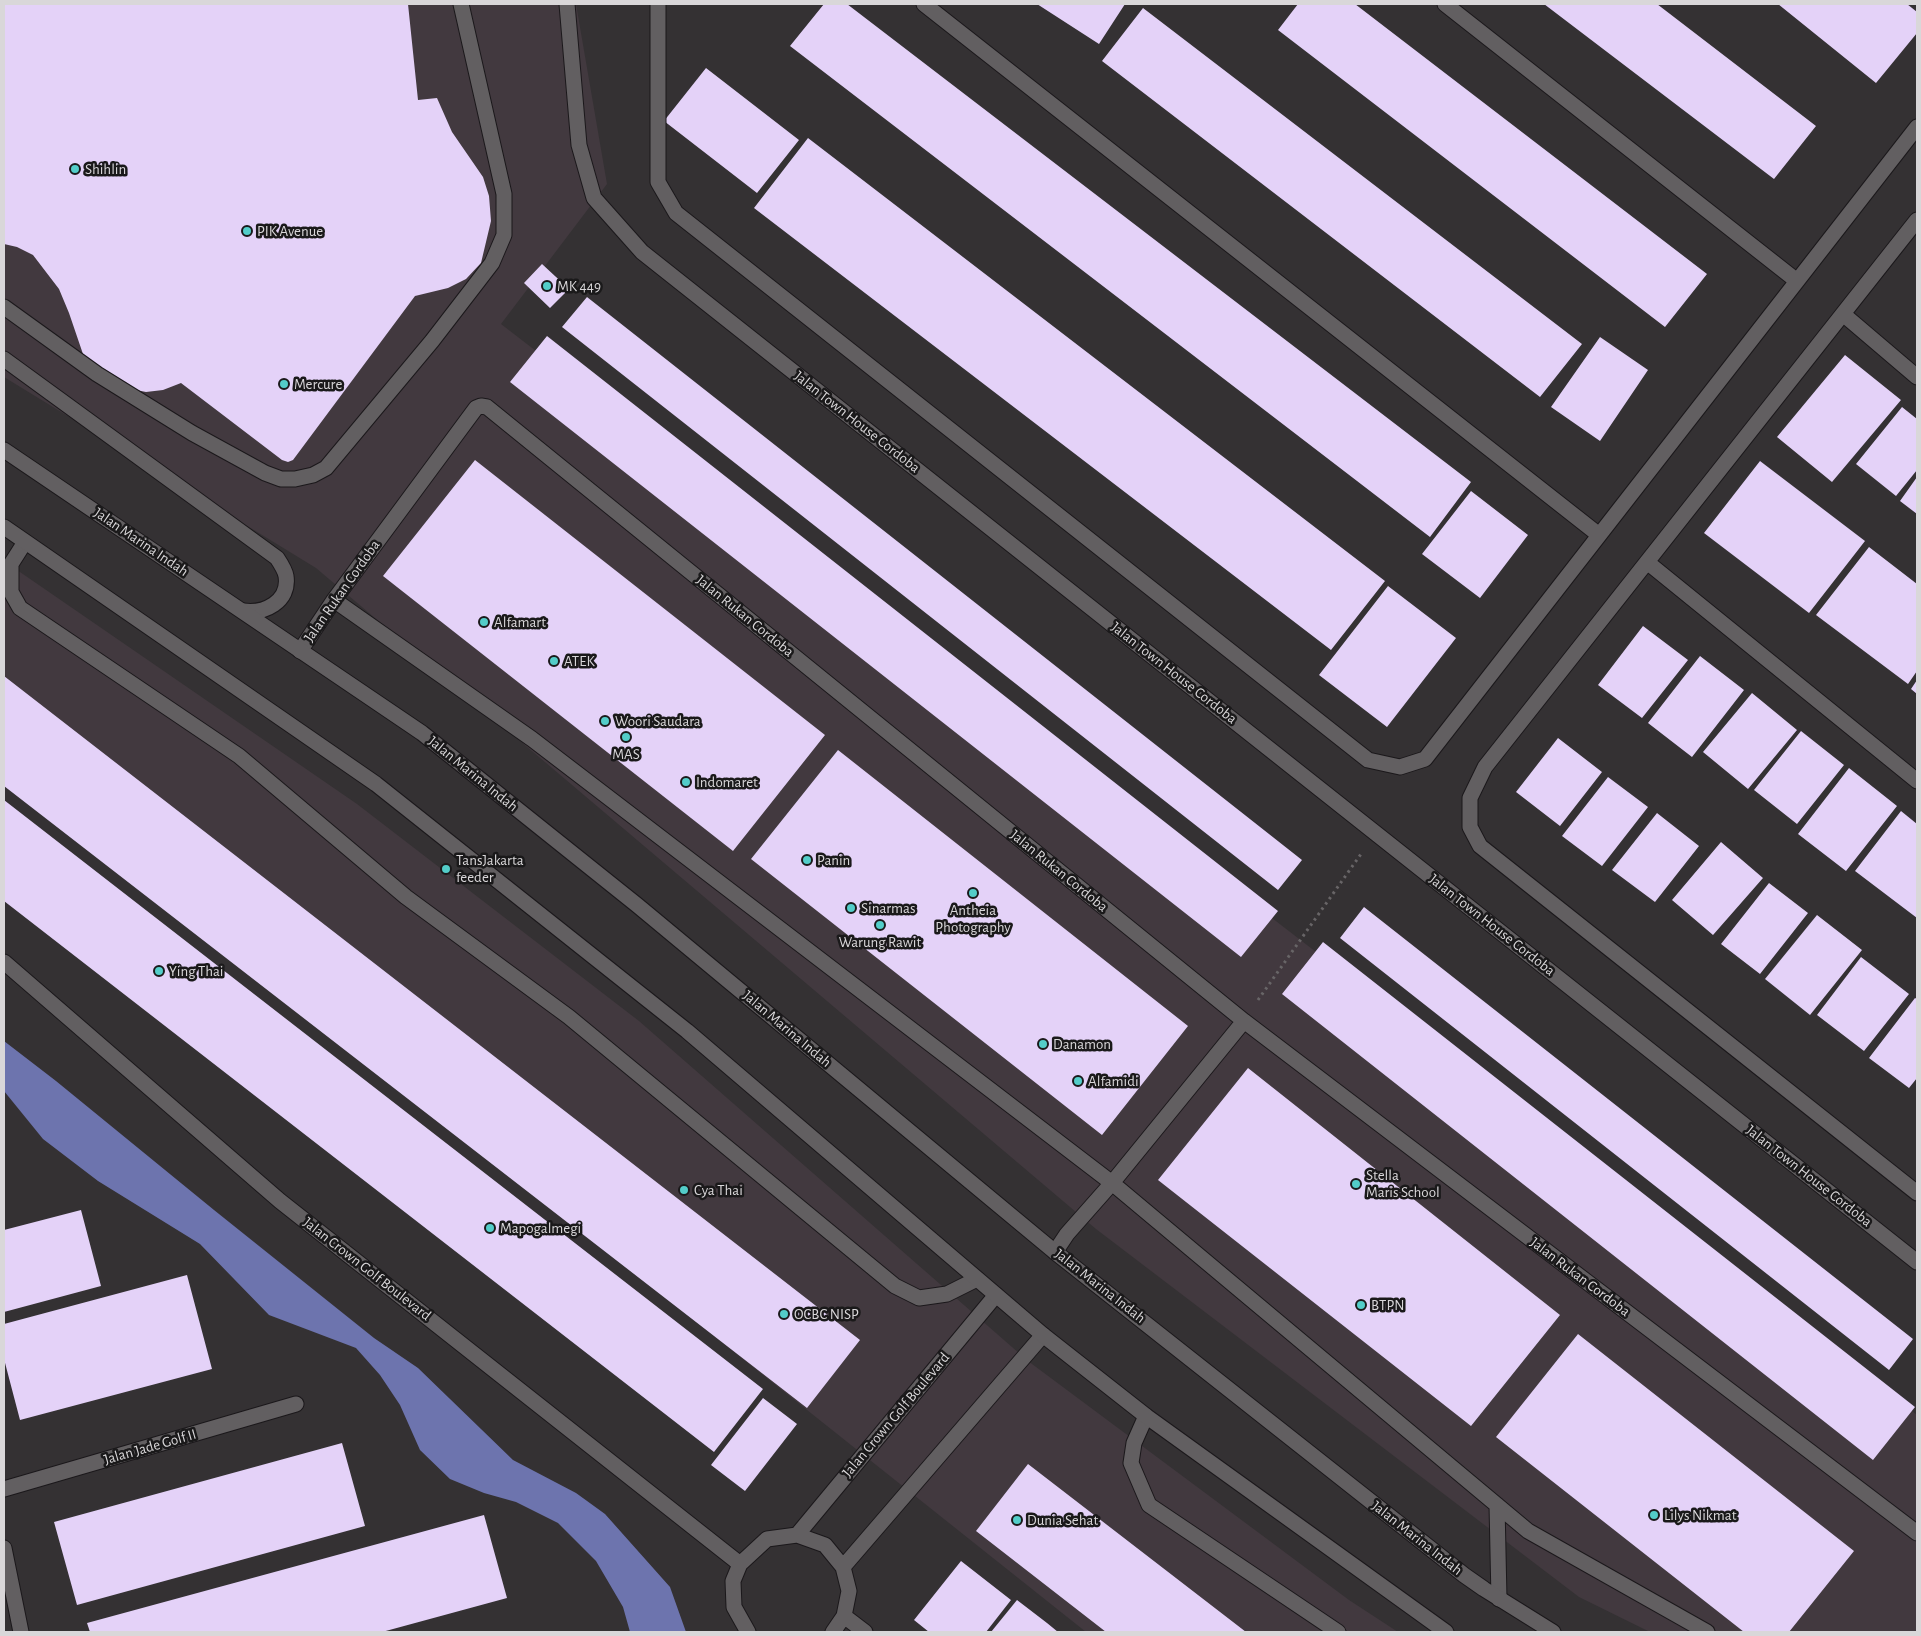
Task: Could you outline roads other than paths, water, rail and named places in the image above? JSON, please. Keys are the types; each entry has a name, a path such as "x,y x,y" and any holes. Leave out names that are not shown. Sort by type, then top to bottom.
{"street":[{"path":"4,307 97,374 192,433 264,473 281,479 295,479 313,475 326,468 432,341 492,263 504,235 504,194 461,4"},
{"name":"Jalan Town House Cordoba","path":"567,4 579,145 594,198 642,252 1917,1262"},
{"path":"658,4 658,182 676,214 1368,760 1400,767 1424,759 1917,126"},
{"path":"924,4 1599,535"},
{"path":"1444,4 1797,281"},
{"path":"1917,220 1485,767 1470,798 1470,827 1480,846 1917,1193"},
{"path":"1843,314 1917,377"},
{"path":"4,359 277,558 286,577 286,585 282,597 264,611 242,611"},
{"name":"Jalan Rukan Cordoba","path":"300,651 334,600 476,408 487,406 1244,1021 1917,1533"},
{"name":"Jalan Marina Indah","path":"4,450 422,733 637,905 1055,1252 1464,1575 1553,1632"},
{"path":"4,527 376,784 687,1031 1043,1335 1146,1416 1446,1632"},
{"path":"25,542 10,564 11,592 20,608 239,756 406,897 569,1017 895,1286 919,1298 947,1294 977,1279"},
{"path":"1647,562 1917,781"},
{"path":"334,600 532,740 1112,1183 1528,1531 1707,1632"},
{"name":"Jalan Crown Golf Boulevard","path":"4,962 280,1201 740,1564"},
{"path":"1055,1252 1067,1234 1112,1183 1244,1021"},
{"name":"Jalan Crown Golf Boulevard","path":"797,1535 996,1295"},
{"path":"843,1567 1043,1335"},
{"name":"Jalan Jade Golf II","path":"4,1489 296,1404"},
{"path":"1146,1416 1134,1443 1131,1463 1149,1505 1338,1632"},
{"path":"1498,1505 1499,1599"},
{"path":"746,1632 734,1607 733,1581 740,1564 767,1539 797,1535 825,1545 843,1567 850,1592 844,1616 833,1632"},
{"path":"4,1548 21,1632"},
{"path":"844,1616 865,1632"}],"water":[{"path":"4,1041 374,1338 418,1368 513,1460 576,1493 605,1514 670,1587 686,1632 630,1632 623,1607 596,1561 558,1523 516,1502 484,1493 450,1479 420,1450 400,1405 380,1375 356,1348 269,1315 200,1244 98,1181 43,1139 4,1091"}],"place":[{"name":"Shihlin","path":"75,169"},
{"name":"PIK Avenue","path":"247,231"},
{"name":"MK 449","path":"547,286"},
{"name":"Mercure","path":"284,384"},
{"name":"Alfamart","path":"484,622"},
{"name":"ATEK","path":"554,661"},
{"name":"Woori Saudara","path":"605,721"},
{"name":"MAS","path":"626,737"},
{"name":"Indomaret","path":"686,782"},
{"name":"Panin","path":"807,860"},
{"name":"TansJakarta feeder","path":"446,869"},
{"name":"Antheia Photography","path":"973,893"},
{"name":"Sinarmas","path":"851,908"},
{"name":"Warung Rawit","path":"880,925"},
{"name":"Ying Thai","path":"159,971"},
{"name":"Danamon","path":"1043,1044"},
{"name":"Alfamidi","path":"1078,1081"},
{"name":"Stella Maris School","path":"1356,1184"},
{"name":"Cya Thai","path":"684,1190"},
{"name":"Mapogalmegi","path":"490,1228"},
{"name":"BTPN","path":"1361,1305"},
{"name":"OCBC NISP","path":"784,1314"},
{"name":"Lilys Nikmat","path":"1654,1515"},
{"name":"Dunia Sehat","path":"1017,1520"}]}
